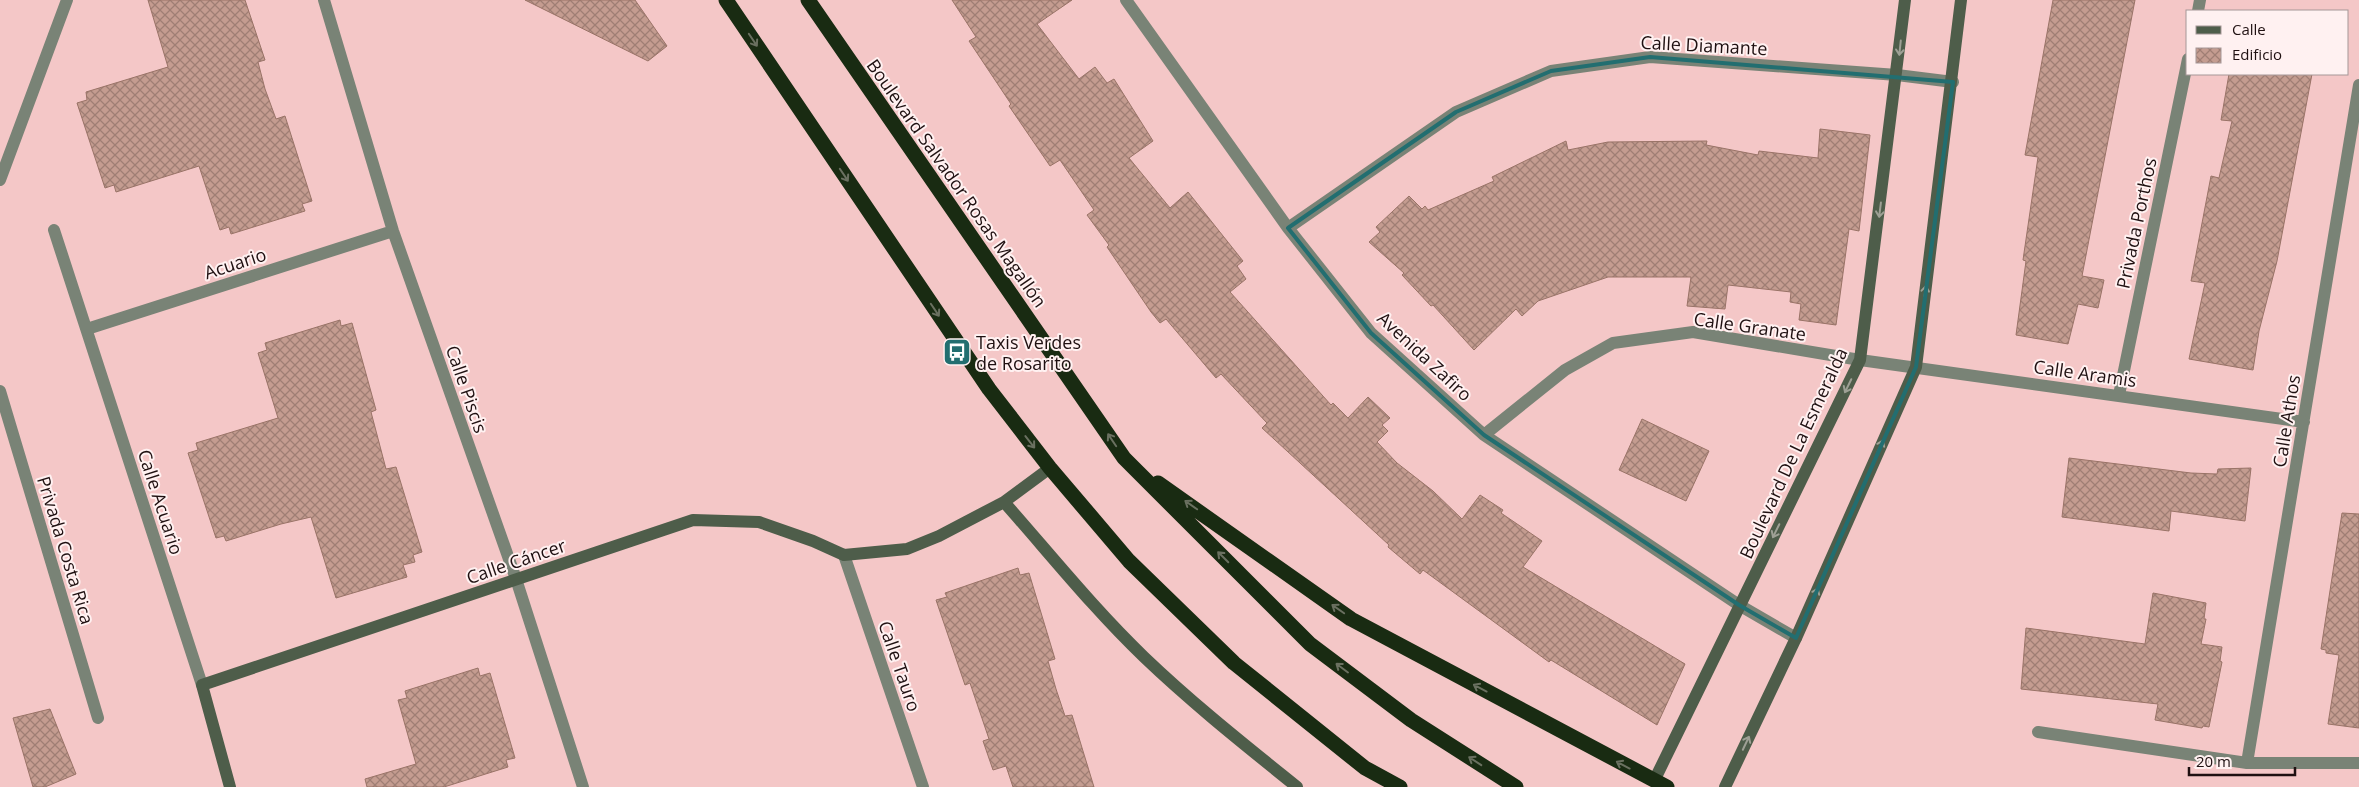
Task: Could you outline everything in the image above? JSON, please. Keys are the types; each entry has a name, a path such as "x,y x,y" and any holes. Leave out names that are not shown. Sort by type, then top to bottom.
{"highway":[{"path":"726,0 989,389 1050,468 1129,561 1234,663 1365,768 1400,787"},
{"name":"Boulevard Salvador Rosas Magallón","path":"808,0 1124,458 1310,644 1411,720 1516,787"},
{"path":"1124,458 1351,619 1660,784"}],"street":[{"path":"0,180 67,0"},
{"name":"Calle Piscis","path":"324,0 393,231 516,580 583,787"},
{"name":"Avenida Zafiro","path":"1126,0 1288,228 1371,333 1484,435 1739,605 1796,638"},
{"name":"Boulevard De La Esmeralda","path":"1660,784 1739,605 1860,360 1905,0"},
{"path":"1725,787 1796,638 1916,367 1953,82 1961,0"},
{"name":"Calle Diamante","path":"1288,228 1456,112 1551,70 1650,57 1897,75 1953,82"},
{"name":"Privada Porthos","path":"2118,395 2186,69"},
{"name":"Calle Athos","path":"2247,763 2359,85"},
{"name":"Calle Acuario","path":"54,230 202,685 230,787"},
{"name":"Acuario","path":"87,329 393,231"},
{"name":"Calle Granate","path":"1484,435 1565,370 1613,343 1692,332 1860,360"},
{"name":"Calle Aramis","path":"1860,360 2304,422"},
{"name":"Privada Costa Rica","path":"0,391 98,718"},
{"path":"844,555 907,549 939,536 1004,502 1050,468"},
{"path":"1004,502 1080,589 1144,656 1211,717 1297,787"},
{"name":"Calle Cáncer","path":"202,685 693,520 759,522 814,541 844,555"},
{"name":"Calle Tauro","path":"844,555 922,787"},
{"path":"2038,732 2247,763 2359,762"}],"highlighted area":[{"path":"1650,57 1953,82 1916,367 1796,638 1739,605 1484,435 1371,333 1288,228 1456,112 1551,71"}],"building":[{"path":"148,0 245,0 265,60 258,62 265,89 276,119 285,116 312,201 302,204 305,211 231,234 229,227 220,230 199,166 116,192 114,185 105,188 77,103 87,100 86,92 168,67"},
{"path":"525,0 635,0 667,46 648,61"},
{"path":"952,0 1072,0 1037,24 1079,79 1095,67 1107,83 1114,79 1153,141 1129,158 1170,208 1188,192 1243,261 1237,266 1246,279 1230,292 1331,405 1333,403 1348,418 1368,397 1390,418 1382,425 1388,431 1377,442 1397,463 1433,491 1462,519 1480,495 1503,510 1501,513 1542,541 1523,567 1685,664 1657,725 1551,660 1549,662 1423,570 1420,574 1388,547 1389,545 1262,428 1267,423 1221,374 1216,378 1166,319 1160,323 1151,312 1107,247 1109,245 1087,215 1094,210 1060,160 1050,166 1009,106 1011,104 969,41 976,37"},
{"path":"2053,0 2135,0 2082,276 2104,280 2098,308 2078,304 2068,344 2016,335 2026,261 2023,260 2038,157 2025,155"},
{"path":"2229,75 2312,75 2277,261 2259,331 2253,370 2189,359 2205,283 2191,281 2211,176 2219,178 2232,121 2221,120"},
{"path":"1820,129 1870,135 1859,231 1849,229 1836,325 1799,320 1801,304 1790,302 1791,292 1728,285 1725,309 1687,306 1691,277 1608,277 1538,301 1522,316 1516,309 1474,350 1433,305 1431,306 1402,275 1404,273 1369,242 1380,232 1376,227 1409,196 1422,209 1425,206 1428,210 1494,181 1492,177 1566,141 1568,150 1608,142 1707,141 1706,145 1758,155 1759,151 1818,158"},
{"path":"340,320 341,326 352,323 376,410 371,412 386,469 396,467 422,552 413,555 415,562 403,565 407,577 336,598 311,517 226,541 224,536 216,538 188,453 198,450 196,443 278,418 258,353 267,350 265,343"},
{"path":"1642,419 1709,451 1686,501 1619,470"},
{"path":"2069,458 2191,473 2217,474 2218,469 2251,468 2245,521 2171,511 2169,531 2062,517"},
{"path":"2342,513 2359,514 2359,728 2328,724 2339,655 2326,653 2326,650 2321,649"},
{"path":"1018,568 1020,575 1029,573 1055,659 1048,661 1056,689 1065,716 1072,715 1094,787 1013,787 1006,766 993,770 983,741 989,739 970,683 965,685 936,600 947,597 945,593"},
{"path":"2153,593 2206,603 2204,619 2206,619 2201,644 2222,647 2220,661 2222,662 2209,727 2203,726 2202,728 2155,720 2158,704 2021,689 2026,628 2145,644"},
{"path":"478,668 480,676 490,673 515,758 506,760 508,767 444,787 367,787 365,779 416,764 398,700 407,698 405,691"},
{"path":"50,709 76,774 45,787 33,787 13,718"}],"place":[{"name":"Taxis Verdes de Rosarito","path":"957,352"}]}
